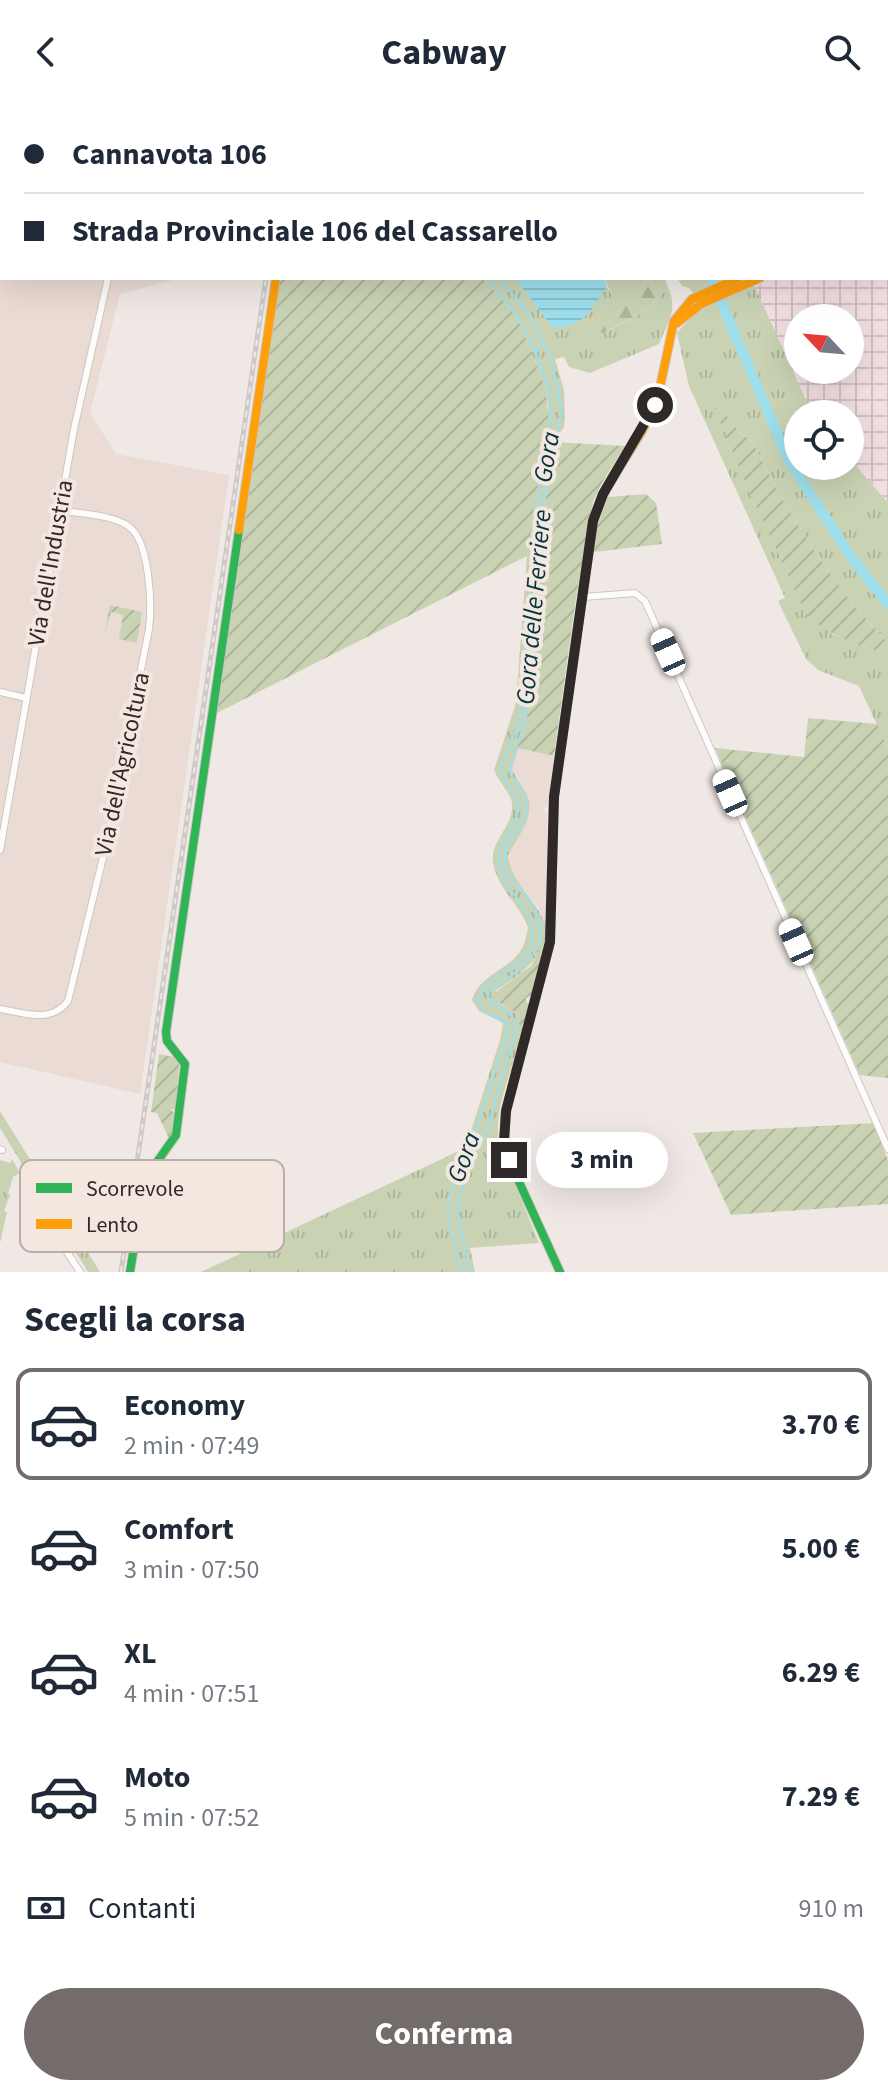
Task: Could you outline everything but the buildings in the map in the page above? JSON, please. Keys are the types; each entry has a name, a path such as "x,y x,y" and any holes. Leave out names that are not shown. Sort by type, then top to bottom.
{"street":[{"name":"Via dell'Industria","path":"0,850 59,510 108,280"},
{"path":"159,1160 175,1138 179,1116 185,1064 167,1041 168,1016 276,280"},
{"path":"560,1272 509,1160 504,1127 550,942 554,797 596,512 603,494 655,405 671,330 679,312 738,282"},
{"name":"Via dell'Agricoltura","path":"0,1009 50,1016 61,1009 69,997 108,837 149,629 148,582 135,531 119,522 59,510"},
{"path":"583,597 635,593 645,601 888,1149"},
{"path":"0,692 26,698"},
{"path":"67,1252 80,1272"},
{"path":"130,1272 133,1252"}],"shaded area":[{"path":"0,280 173,280 120,294 90,413 116,454 229,475 140,1094 0,1062"},
{"path":"768,280 888,280 888,503 864,475 864,400 806,400 798,384 864,384 864,304 784,304 784,353 754,288"},
{"path":"517,748 554,756 548,805 543,809 547,815 548,922 544,922 538,907 518,882 508,860 526,793 512,769"}],"green space":[{"path":"277,280 484,280 516,315 546,389 548,418 527,556 215,714"},
{"path":"484,280 517,280 554,328 579,320 607,287 612,295 598,318 603,334 645,311 668,288 672,303 671,316 659,344 590,373 569,367 564,357 555,359 564,390 565,419 564,427 554,442 547,486 529,711 512,769 528,797 529,813 508,856 519,882 544,921 548,922 542,945 531,963 495,991 499,1003 518,1016 522,1031 500,1110 499,1145 539,1243 470,1248 475,1272 201,1272 244,1252 284,1252 284,1233 461,1150 470,1134 503,1023 479,1011 472,1000 486,979 519,953 528,928 499,879 493,862 495,847 512,811 511,799 494,770 516,703 527,556 548,407 546,389 516,315"},
{"path":"605,280 666,280 668,288 645,311 602,334 598,318 612,295"},
{"path":"678,280 752,280 784,352 784,384 799,384 806,400 784,400 784,480 864,480 864,475 888,503 888,643 851,602 813,549 752,441 739,432 724,412 831,634 888,655 888,749 859,686 818,670 806,659 778,601 785,598 689,386 677,333 695,312 705,307 689,288 682,286"},
{"path":"715,408 724,412 739,432 752,441 813,549 851,602 888,643 888,655 833,634 805,612"},
{"path":"554,442 625,446 593,502 554,756 517,748 529,711 547,486"},
{"path":"646,494 656,503 662,544 594,552 597,526 608,497"},
{"path":"110,605 142,612 137,643 119,639 123,615 111,612 104,636"},
{"path":"808,718 877,724 888,749 888,1078 860,1075 715,748 804,757"},
{"path":"547,934 532,995 526,998 527,1003 531,1004 522,1032 515,1012 495,1000 493,994 531,966"},
{"path":"159,1054 180,1058 175,1109 171,1109 175,1115 170,1141 157,1113 151,1112"},
{"path":"0,1111 30,1160 20,1161 0,1128"},
{"path":"873,1123 888,1160 888,1204 731,1215 693,1133"},
{"path":"12,1159 20,1173 13,1177 8,1194 0,1243 0,1160 10,1163"},
{"path":"76,1252 88,1252 100,1272 88,1272"}],"water":[{"path":"517,280 605,280 607,287 586,316 573,324 553,328"}],"waterway":[{"path":"488,280 514,310 536,353"},
{"name":"Gora delle Ferriere","path":"470,1272 458,1216 460,1195 472,1158 485,1136 517,1026 511,1015 491,1001 489,992 526,962 540,940 537,912 510,875 505,860 508,845 521,826 526,811 524,794 509,771 525,721 531,686 544,496 552,443 562,414 551,358 526,310 501,280"},
{"path":"712,280 788,459 849,554 888,604"},
{"name":"Gora","path":"461,1272 448,1216 449,1197 461,1160 474,1136 509,1029 508,1023 484,1011 478,1001 485,987 523,958 534,928 499,863 501,848 518,812 517,800 500,771 522,705 531,546 551,412 549,393 536,353 541,344"}],"railway":[{"path":"137,1160 266,280"},
{"path":"121,1272 124,1252"}],"traffic: fast":[{"path":"158,1160 176,1135 185,1064 167,1041 166,1032 239,530"},
{"path":"560,1272 509,1160 504,1142 506,1111 550,942 554,797 578,626"},
{"path":"130,1272 133,1252"}],"traffic: slow":[{"path":"239,530 276,280"},
{"path":"578,626 593,521 606,489 657,401 674,321 692,299 735,280"},
{"path":"677,323 701,304 755,280"}],"route":[{"path":"509,1160 504,1142 506,1111 546,963 552,927 554,797 593,521 603,494 655,405"}]}
